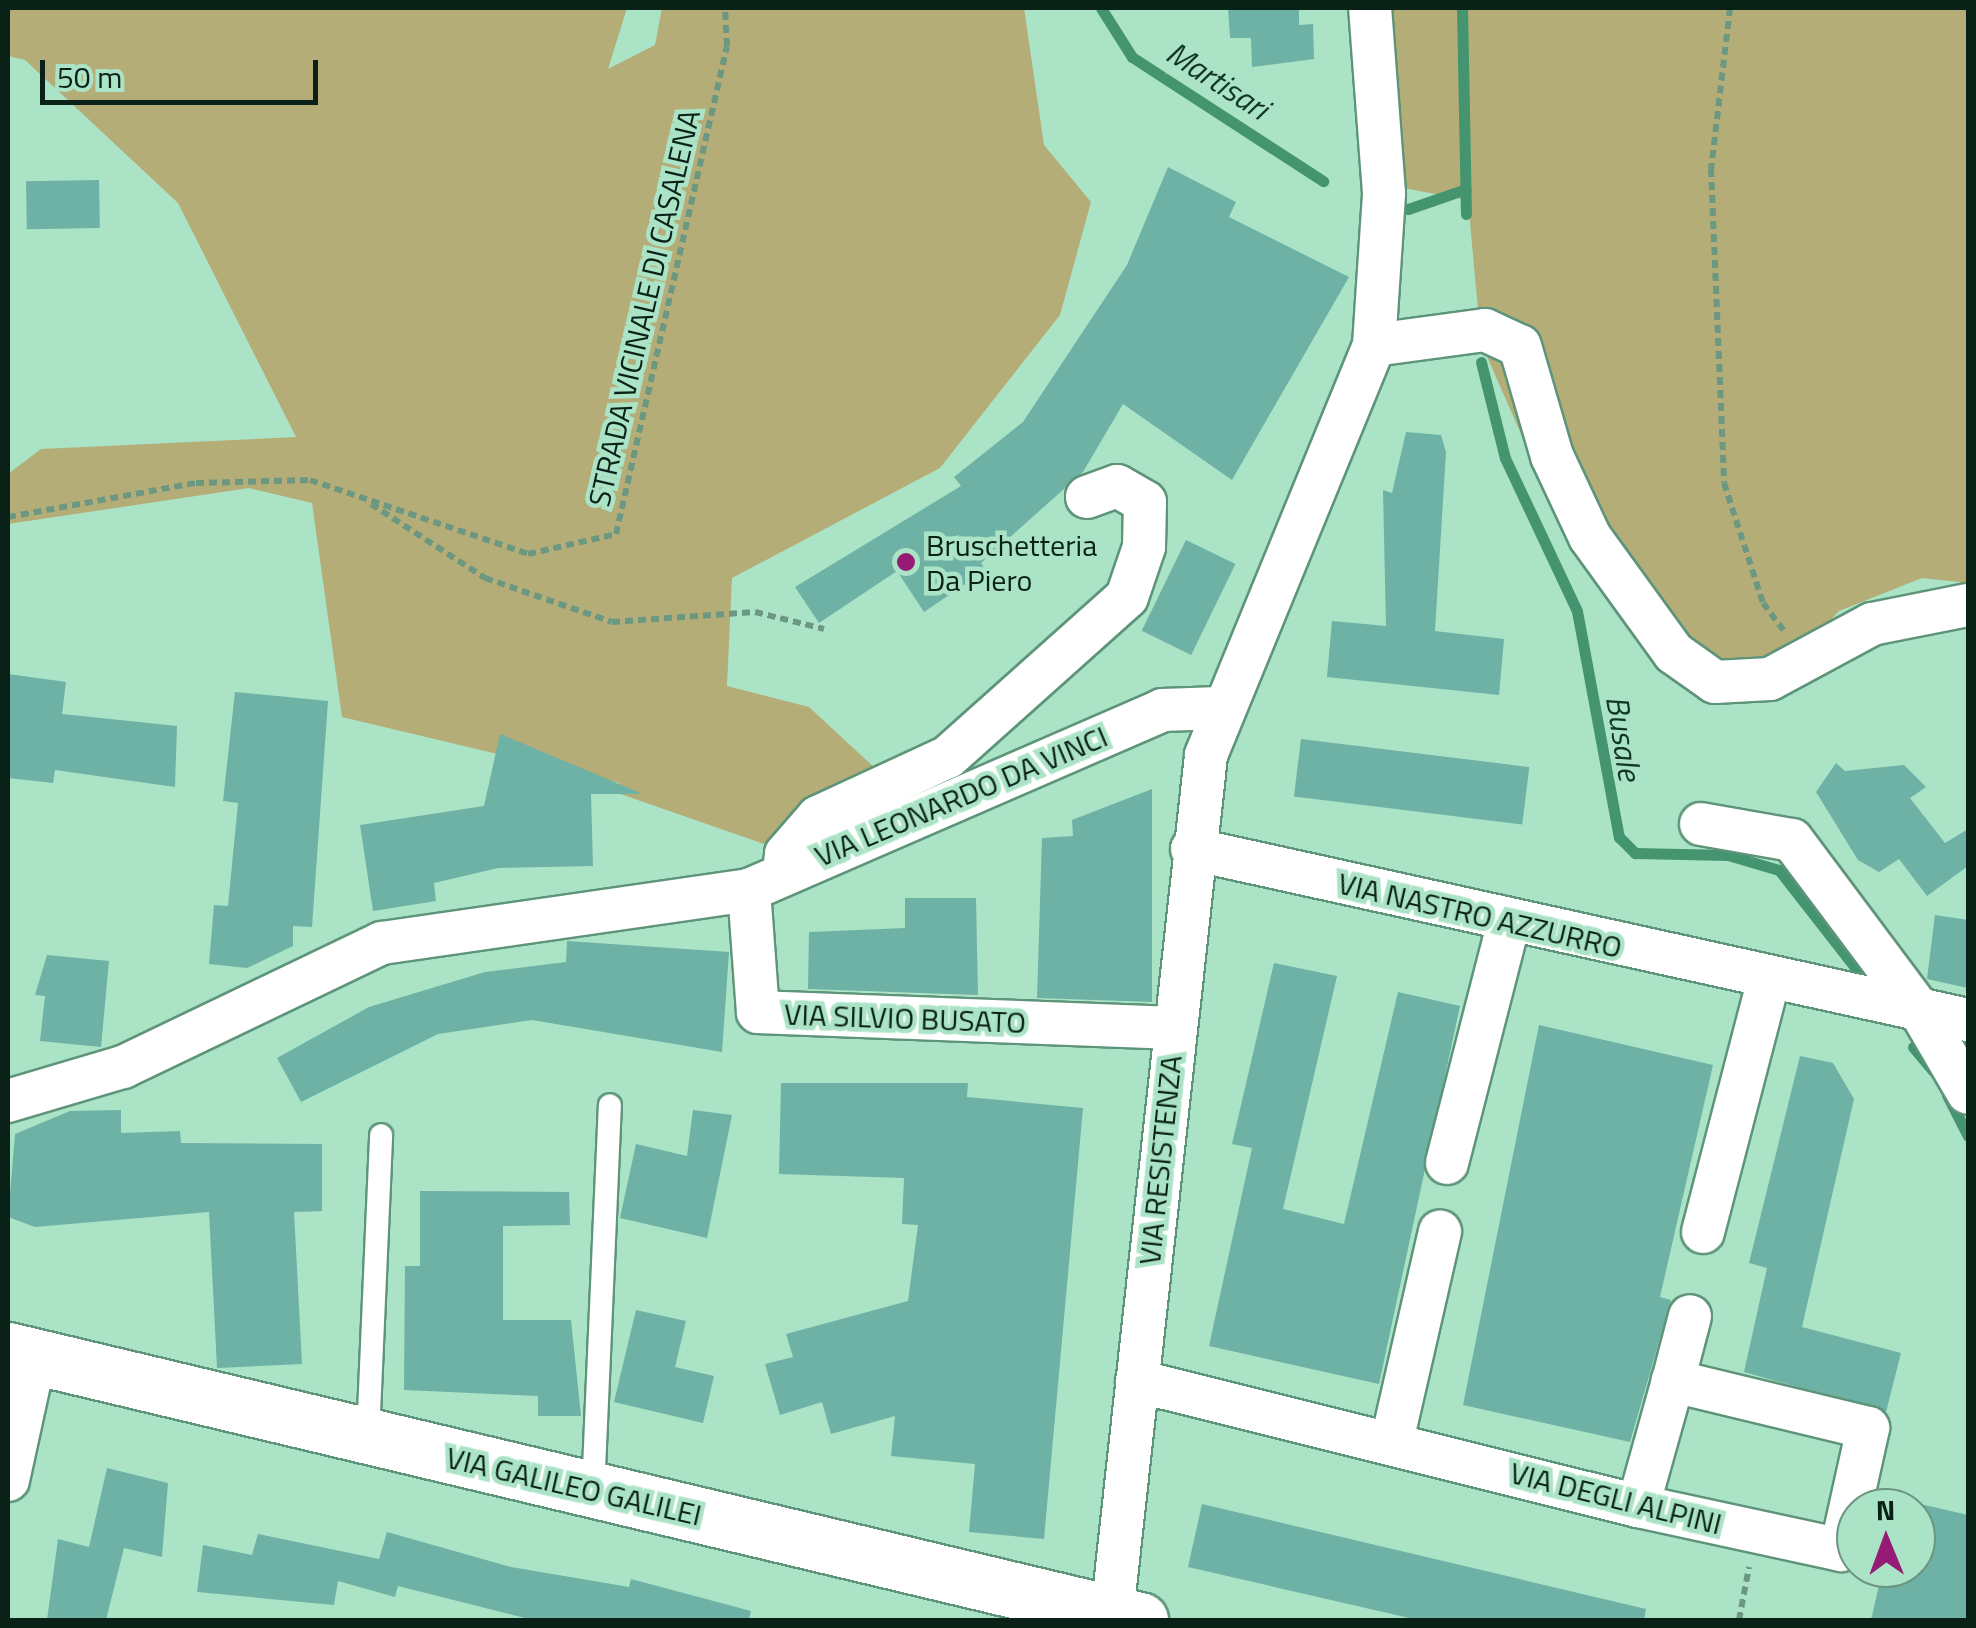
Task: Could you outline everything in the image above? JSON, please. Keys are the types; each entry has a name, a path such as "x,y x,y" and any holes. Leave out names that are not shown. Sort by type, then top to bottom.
{"main road":[{"name":"VIA GALILEO GALILEI","path":"21,1353 1126,1617"}],"street":[{"path":"1220,708 1279,592 1374,345 1384,193 1370,8"},
{"path":"1374,345 1485,330 1528,356 1567,495 1622,588 1699,674 1733,685 1770,679 1872,624 1968,605"},
{"path":"767,881 818,818 948,757 1127,597 1144,547 1146,502 1117,486 1087,497"},
{"name":"VIA RESISTENZA","path":"1126,1617 1137,1381 1192,849 1220,708"},
{"name":"VIA LEONARDO DA VINCI","path":"8,1100 123,1066 382,942 767,881 1162,710 1220,708"},
{"path":"1701,824 1792,840 1922,1014 1968,1093"},
{"name":"VIA NASTRO AZZURRO","path":"1192,849 1768,983 1968,1020"},
{"name":"VIA SILVIO BUSATO","path":"767,881 758,1012 1174,1028"},
{"name":"VIA NASTRO AZZURRO","path":"1447,1164 1509,921"},
{"path":"1703,1232 1768,983"},
{"path":"1392,1441 1440,1231"},
{"path":"1638,1506 1690,1316"},
{"path":"8,1480 21,1353"},
{"name":"VIA DEGLI ALPINI","path":"1137,1381 1392,1441 1638,1506 1841,1550 1868,1428 1673,1380"}],"lane":[{"path":"594,1492 610,1106"},
{"path":"368,1438 381,1135"}],"path":[{"name":"STRADA VICINALE DI CASALENA","path":"8,516 196,484 310,480 528,554 616,534 727,46 724,8"},
{"path":"1730,8 1712,169 1724,483 1763,603 1793,638"},
{"path":"357,496 485,578 612,622 755,612 824,629"},
{"path":"1739,1620 1756,1532"}],"shaded area":[{"path":"8,8 627,8 608,69 655,45 662,8 1024,8 1044,145 1091,202 1060,315 940,468 732,578 727,686 809,707 877,770 784,851 609,790 620,783 342,717 312,503 249,488 8,524 8,474 41,449 296,437 178,203 25,60 8,56"},
{"path":"1383,8 1968,8 1968,583 1922,578 1839,611 1761,694 1703,692 1562,527 1481,343 1468,200 1387,185"}],"building":[{"path":"1228,8 1299,8 1299,25 1313,24 1314,59 1252,67 1251,38 1230,38"},
{"path":"1168,167 1236,202 1229,217 1349,277 1232,480 1123,404 1083,472 981,563 986,570 924,612 897,571 819,623 795,587 961,486 954,477 1023,422 1127,265"},
{"path":"99,180 100,228 27,229 26,181"},
{"path":"1406,432 1441,435 1446,452 1435,631 1504,639 1499,695 1327,677 1332,621 1386,626 1383,490 1392,493"},
{"path":"1186,540 1235,564 1191,655 1142,631"},
{"path":"8,674 66,682 62,714 177,726 175,787 55,770 53,783 8,778"},
{"path":"235,692 328,701 312,927 293,926 293,946 247,968 209,964 214,905 228,906 238,803 223,801"},
{"path":"500,734 643,794 591,794 593,866 498,868 434,883 436,901 373,911 360,825 484,806"},
{"path":"1301,739 1529,767 1522,825 1294,797"},
{"path":"1836,763 1845,771 1904,765 1926,787 1910,798 1945,843 1968,829 1968,866 1927,896 1899,859 1879,872 1858,860 1816,792"},
{"path":"1152,789 1152,1002 1037,998 1042,838 1073,836 1072,820"},
{"path":"905,898 976,898 978,995 808,989 809,932 905,928"},
{"path":"1935,915 1968,920 1968,988 1927,979"},
{"path":"567,941 729,952 722,1052 532,1020 438,1034 301,1102 277,1058 369,1007 485,972 566,962"},
{"path":"47,955 109,961 101,1047 40,1041 45,996 35,995"},
{"path":"1274,963 1337,976 1283,1209 1344,1224 1398,992 1460,1006 1379,1384 1209,1346 1252,1148 1232,1144"},
{"path":"1539,1025 1713,1065 1660,1297 1671,1300 1630,1442 1463,1405"},
{"path":"1800,1056 1833,1063 1854,1099 1802,1327 1901,1353 1886,1412 1744,1372 1767,1268 1749,1263"},
{"path":"781,1083 968,1083 967,1097 1083,1108 1044,1539 969,1532 975,1464 891,1456 895,1416 831,1434 822,1402 780,1415 765,1364 793,1357 786,1334 908,1301 918,1225 902,1224 904,1178 779,1174"},
{"path":"121,1110 121,1133 180,1131 181,1143 322,1144 322,1211 294,1212 302,1364 217,1368 209,1212 35,1227 8,1217 15,1134 70,1111"},
{"path":"693,1110 732,1115 707,1238 620,1218 636,1144 687,1156"},
{"path":"420,1191 569,1192 570,1225 503,1226 503,1320 571,1320 581,1416 538,1416 538,1396 404,1390 405,1266 420,1266"},
{"path":"636,1310 686,1321 675,1367 714,1376 703,1423 614,1402"},
{"path":"107,1468 168,1483 162,1557 124,1548 106,1620 47,1620 58,1539 89,1547"},
{"path":"1202,1504 1646,1609 1644,1620 1418,1620 1188,1567"},
{"path":"1936,1508 1968,1515 1968,1620 1871,1620 1878,1588 1936,1588"},
{"path":"387,1532 511,1567 629,1587 631,1579 751,1611 749,1620 533,1620 398,1586 395,1597 338,1581 334,1605 197,1592 203,1545 252,1555 258,1534 379,1559"}],"waterway":[{"name":"Martisari","path":"1101,8 1132,57 1323,181"},
{"name":"Busale","path":"1462,8 1466,214"},
{"path":"1408,209 1466,189"},
{"name":"Busale","path":"1481,362 1505,458 1577,611 1619,837 1635,853 1728,855 1779,870 1861,975"},
{"name":"Busale","path":"1913,1047 1933,1071"},
{"name":"Busale","path":"1947,1095 1968,1136"}],"place":[{"name":"Bruschetteria Da Piero","path":"906,562"}]}
